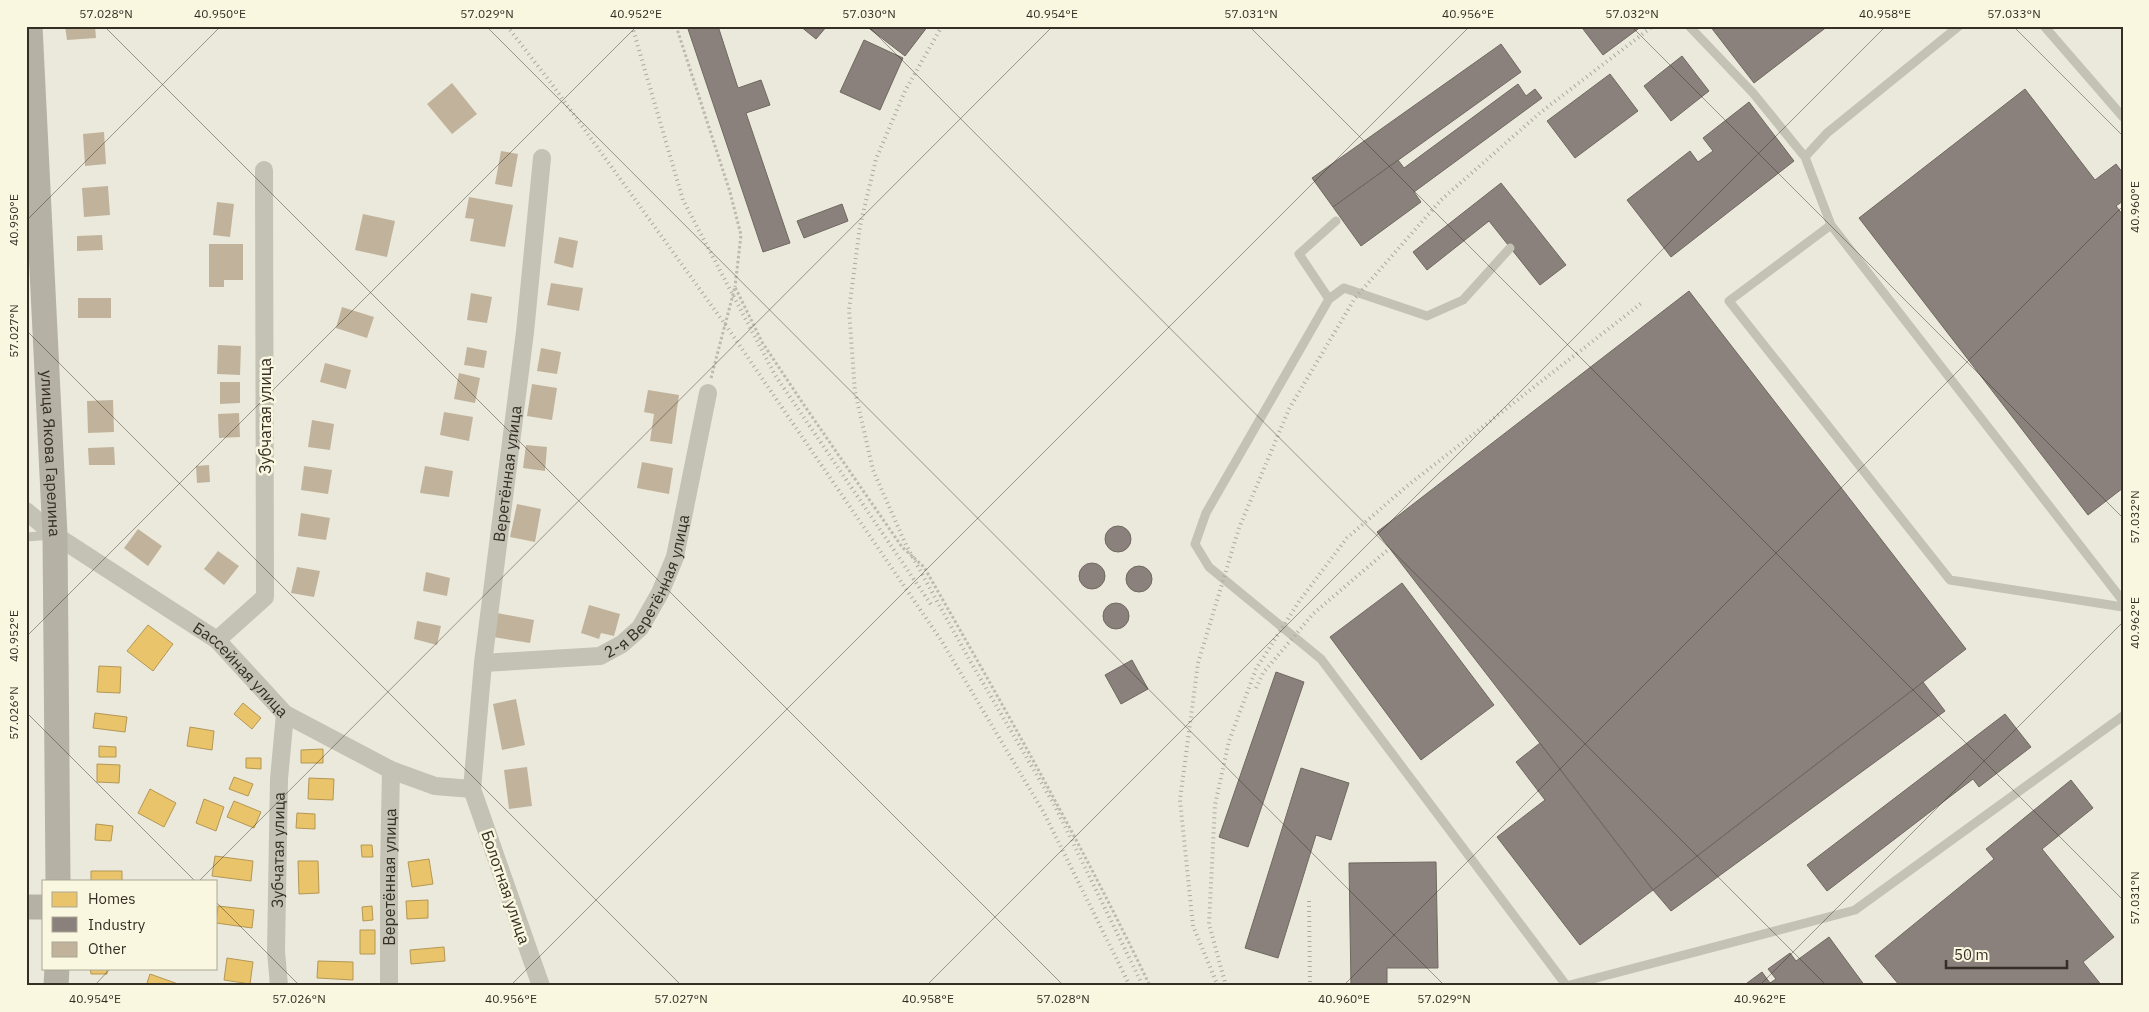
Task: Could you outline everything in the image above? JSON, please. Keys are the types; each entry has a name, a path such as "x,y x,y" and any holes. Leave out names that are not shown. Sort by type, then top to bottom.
{"main road":[{"name":"улица Якова Гарелина","path":"30,26 35,248 55,535 58,880"},
{"path":"26,907 42,907"},
{"path":"56,986 57,970"}],"street":[{"name":"Веретённая улица","path":"472,788 483,663 525,332 542,158"},
{"name":"Зубчатая улица","path":"217,640 265,598 264,170"},
{"name":"2-я Веретённая улица","path":"483,663 600,656 622,644 640,628 660,594 675,557 708,393"},
{"name":"Бассейная улица","path":"26,511 55,535 217,640 285,714 391,770 434,786 472,788"},
{"name":"Зубчатая улица","path":"279,986 276,952 279,779 285,714"},
{"name":"Веретённая улица","path":"389,986 391,770"},
{"name":"Болотная улица","path":"472,788 540,986"}],"lane":[{"path":"1689,26 1753,93 1805,156 1831,225 2123,601"},
{"path":"1805,156 1827,133 1959,26"},
{"path":"2044,26 2123,117"},
{"path":"1329,299 1299,254 1336,221"},
{"path":"1831,225 1729,301 1950,580 2123,607"},
{"path":"1510,248 1463,300 1427,316 1344,288 1329,299 1206,514 1195,544 1209,567 1321,658 1566,985 1855,910 2123,716"},
{"path":"26,537 55,535"}],"path":[{"path":"676,26 730,192 741,235 735,287 708,393"},
{"path":"735,287 762,342 902,547 924,567 1042,774 1106,894 1150,986"}],"building: Homes":[{"path":"148,625 173,644 153,671 127,651"},
{"path":"99,666 121,667 120,693 97,692"},
{"path":"243,703 261,718 252,729 234,714"},
{"path":"95,713 127,717 125,732 93,728"},
{"path":"190,727 214,731 212,750 187,746"},
{"path":"99,746 116,747 116,757 99,757"},
{"path":"323,749 323,763 301,763 301,750"},
{"path":"246,758 261,758 261,769 246,768"},
{"path":"97,764 120,765 119,783 97,782"},
{"path":"234,777 253,784 248,796 229,789"},
{"path":"309,778 334,779 333,800 308,799"},
{"path":"150,789 176,803 164,827 138,813"},
{"path":"204,799 224,807 216,831 196,823"},
{"path":"234,801 261,812 254,828 227,817"},
{"path":"297,813 315,814 315,829 296,828"},
{"path":"96,824 113,826 111,841 95,840"},
{"path":"361,845 372,845 373,857 362,857"},
{"path":"215,856 253,861 251,881 212,876"},
{"path":"429,859 433,884 412,887 408,862"},
{"path":"298,861 318,861 319,893 299,894"},
{"path":"91,871 122,871 122,880 91,880"},
{"path":"428,900 428,918 407,919 406,901"},
{"path":"218,906 254,910 252,928 218,923"},
{"path":"372,906 373,920 363,921 362,907"},
{"path":"360,930 375,930 375,954 360,954"},
{"path":"444,947 445,961 411,964 410,950"},
{"path":"227,958 253,962 250,984 224,980"},
{"path":"318,961 353,962 353,980 317,978"},
{"path":"90,970 107,970 107,974 91,974"},
{"path":"150,974 181,985 181,986 146,986"}],"building: Industry":[{"path":"687,26 718,26 738,88 761,80 770,105 746,113 790,243 763,252"},
{"path":"800,26 827,26 816,39"},
{"path":"866,26 928,26 905,56"},
{"path":"1586,26 1642,26 1603,55 1583,29"},
{"path":"1710,26 1828,26 1754,83"},
{"path":"864,40 903,58 880,110 840,92"},
{"path":"1501,44 1521,72 1333,207 1312,178"},
{"path":"1682,56 1709,91 1671,121 1644,86"},
{"path":"1610,74 1638,111 1575,158 1547,121"},
{"path":"1518,84 1526,96 1535,89 1542,98 1414,192 1421,202 1361,246 1333,207 1398,160 1404,168"},
{"path":"2025,89 2095,180 2116,164 2123,173 2123,201 2116,206 2123,215 2123,488 2088,515 1859,218"},
{"path":"1749,102 1794,161 1671,257 1627,200 1690,151 1698,162 1713,151 1703,138"},
{"path":"1501,183 1566,265 1540,285 1489,221 1427,270 1413,252"},
{"path":"842,204 848,221 804,238 797,221"},
{"path":"1689,291 1966,649 1653,890 1377,532"},
{"path":"1118,526 1128,529 1131,539 1128,549 1118,552 1108,549 1105,539 1108,529"},
{"path":"1092,563 1102,566 1105,576 1102,586 1092,589 1082,586 1079,576 1082,566"},
{"path":"1139,566 1149,569 1152,579 1149,589 1139,592 1129,589 1126,579 1129,569"},
{"path":"1402,583 1494,705 1421,760 1330,637"},
{"path":"1116,603 1126,606 1129,616 1126,626 1116,629 1106,626 1103,616 1106,606"},
{"path":"1132,660 1148,689 1121,704 1105,675"},
{"path":"1276,672 1304,682 1248,847 1219,837"},
{"path":"1923,682 1945,711 1671,911 1653,890"},
{"path":"2005,714 2031,747 1979,787 1973,779 1827,891 1807,865"},
{"path":"1540,743 1653,890 1580,945 1497,837 1545,800 1516,762"},
{"path":"1301,768 1349,783 1331,840 1316,835 1278,958 1245,948"},
{"path":"2071,780 2093,808 2042,849 2114,937 2083,962 2102,986 1900,986 1875,956 1994,859 1986,849"},
{"path":"1436,862 1438,968 1387,968 1387,986 1351,986 1349,863"},
{"path":"1829,937 1865,986 1743,986 1762,972 1770,983 1776,979 1768,969 1790,953 1796,961"}],"building: Other":[{"path":"65,26 95,26 96,38 67,40"},
{"path":"452,83 477,114 452,134 427,104"},
{"path":"104,132 106,164 85,166 83,134"},
{"path":"501,151 518,154 512,187 495,184"},
{"path":"108,186 110,215 84,217 82,188"},
{"path":"469,197 513,205 505,247 470,241 474,219 465,218"},
{"path":"217,202 234,204 230,237 213,235"},
{"path":"363,214 395,221 387,257 355,250"},
{"path":"102,235 103,250 77,251 77,236"},
{"path":"559,237 578,241 573,268 554,263"},
{"path":"209,244 243,244 243,280 224,280 224,287 209,287"},
{"path":"551,283 583,288 579,311 547,305"},
{"path":"471,293 492,297 487,323 467,320"},
{"path":"78,298 111,298 111,318 78,318"},
{"path":"342,307 374,317 367,338 336,328"},
{"path":"218,345 241,346 240,375 217,374"},
{"path":"467,347 487,351 484,368 464,365"},
{"path":"541,348 561,352 557,374 537,371"},
{"path":"325,363 351,370 346,389 320,382"},
{"path":"459,373 480,378 475,403 454,399"},
{"path":"220,382 240,382 240,403 220,404"},
{"path":"532,384 557,388 552,420 527,416"},
{"path":"648,390 679,395 672,444 650,441 654,414 644,412"},
{"path":"113,400 114,432 88,433 87,401"},
{"path":"444,412 473,417 469,441 440,435"},
{"path":"239,413 240,437 219,438 218,414"},
{"path":"312,420 334,424 330,450 308,447"},
{"path":"526,445 547,447 545,471 523,468"},
{"path":"114,447 115,465 89,465 88,448"},
{"path":"642,462 673,468 669,494 637,488"},
{"path":"209,465 210,482 197,483 196,466"},
{"path":"304,466 332,470 328,494 301,490"},
{"path":"425,466 453,471 449,497 420,493"},
{"path":"517,504 541,509 535,542 510,537"},
{"path":"301,513 330,518 326,540 298,536"},
{"path":"138,529 162,546 148,566 124,548"},
{"path":"218,551 239,566 224,585 204,569"},
{"path":"297,567 320,571 314,597 291,593"},
{"path":"426,572 450,578 447,596 423,591"},
{"path":"589,605 620,614 614,636 601,633 599,639 581,633"},
{"path":"497,613 534,620 530,643 493,637"},
{"path":"417,621 441,626 437,645 414,639"},
{"path":"516,699 525,745 502,750 493,704"},
{"path":"527,767 532,806 509,809 504,770"}],"railway":[{"path":"507,26 551,83 727,327 941,640 1044,813 1130,986"},
{"path":"632,26 683,200 775,375 932,606"},
{"path":"942,26 905,91 876,159 860,226 849,310 855,392 873,470 906,545 969,659 1055,806 1143,986"},
{"path":"1218,986 1193,926 1180,800 1198,663 1239,528 1289,409 1355,298 1441,200 1541,112 1653,26"},
{"path":"1226,986 1209,924 1215,805 1229,741 1256,669 1300,600 1347,538 1407,486 1643,302"},
{"path":"1256,688 1263,673 1313,614 1390,548"},
{"path":"1309,901 1310,986"}]}
